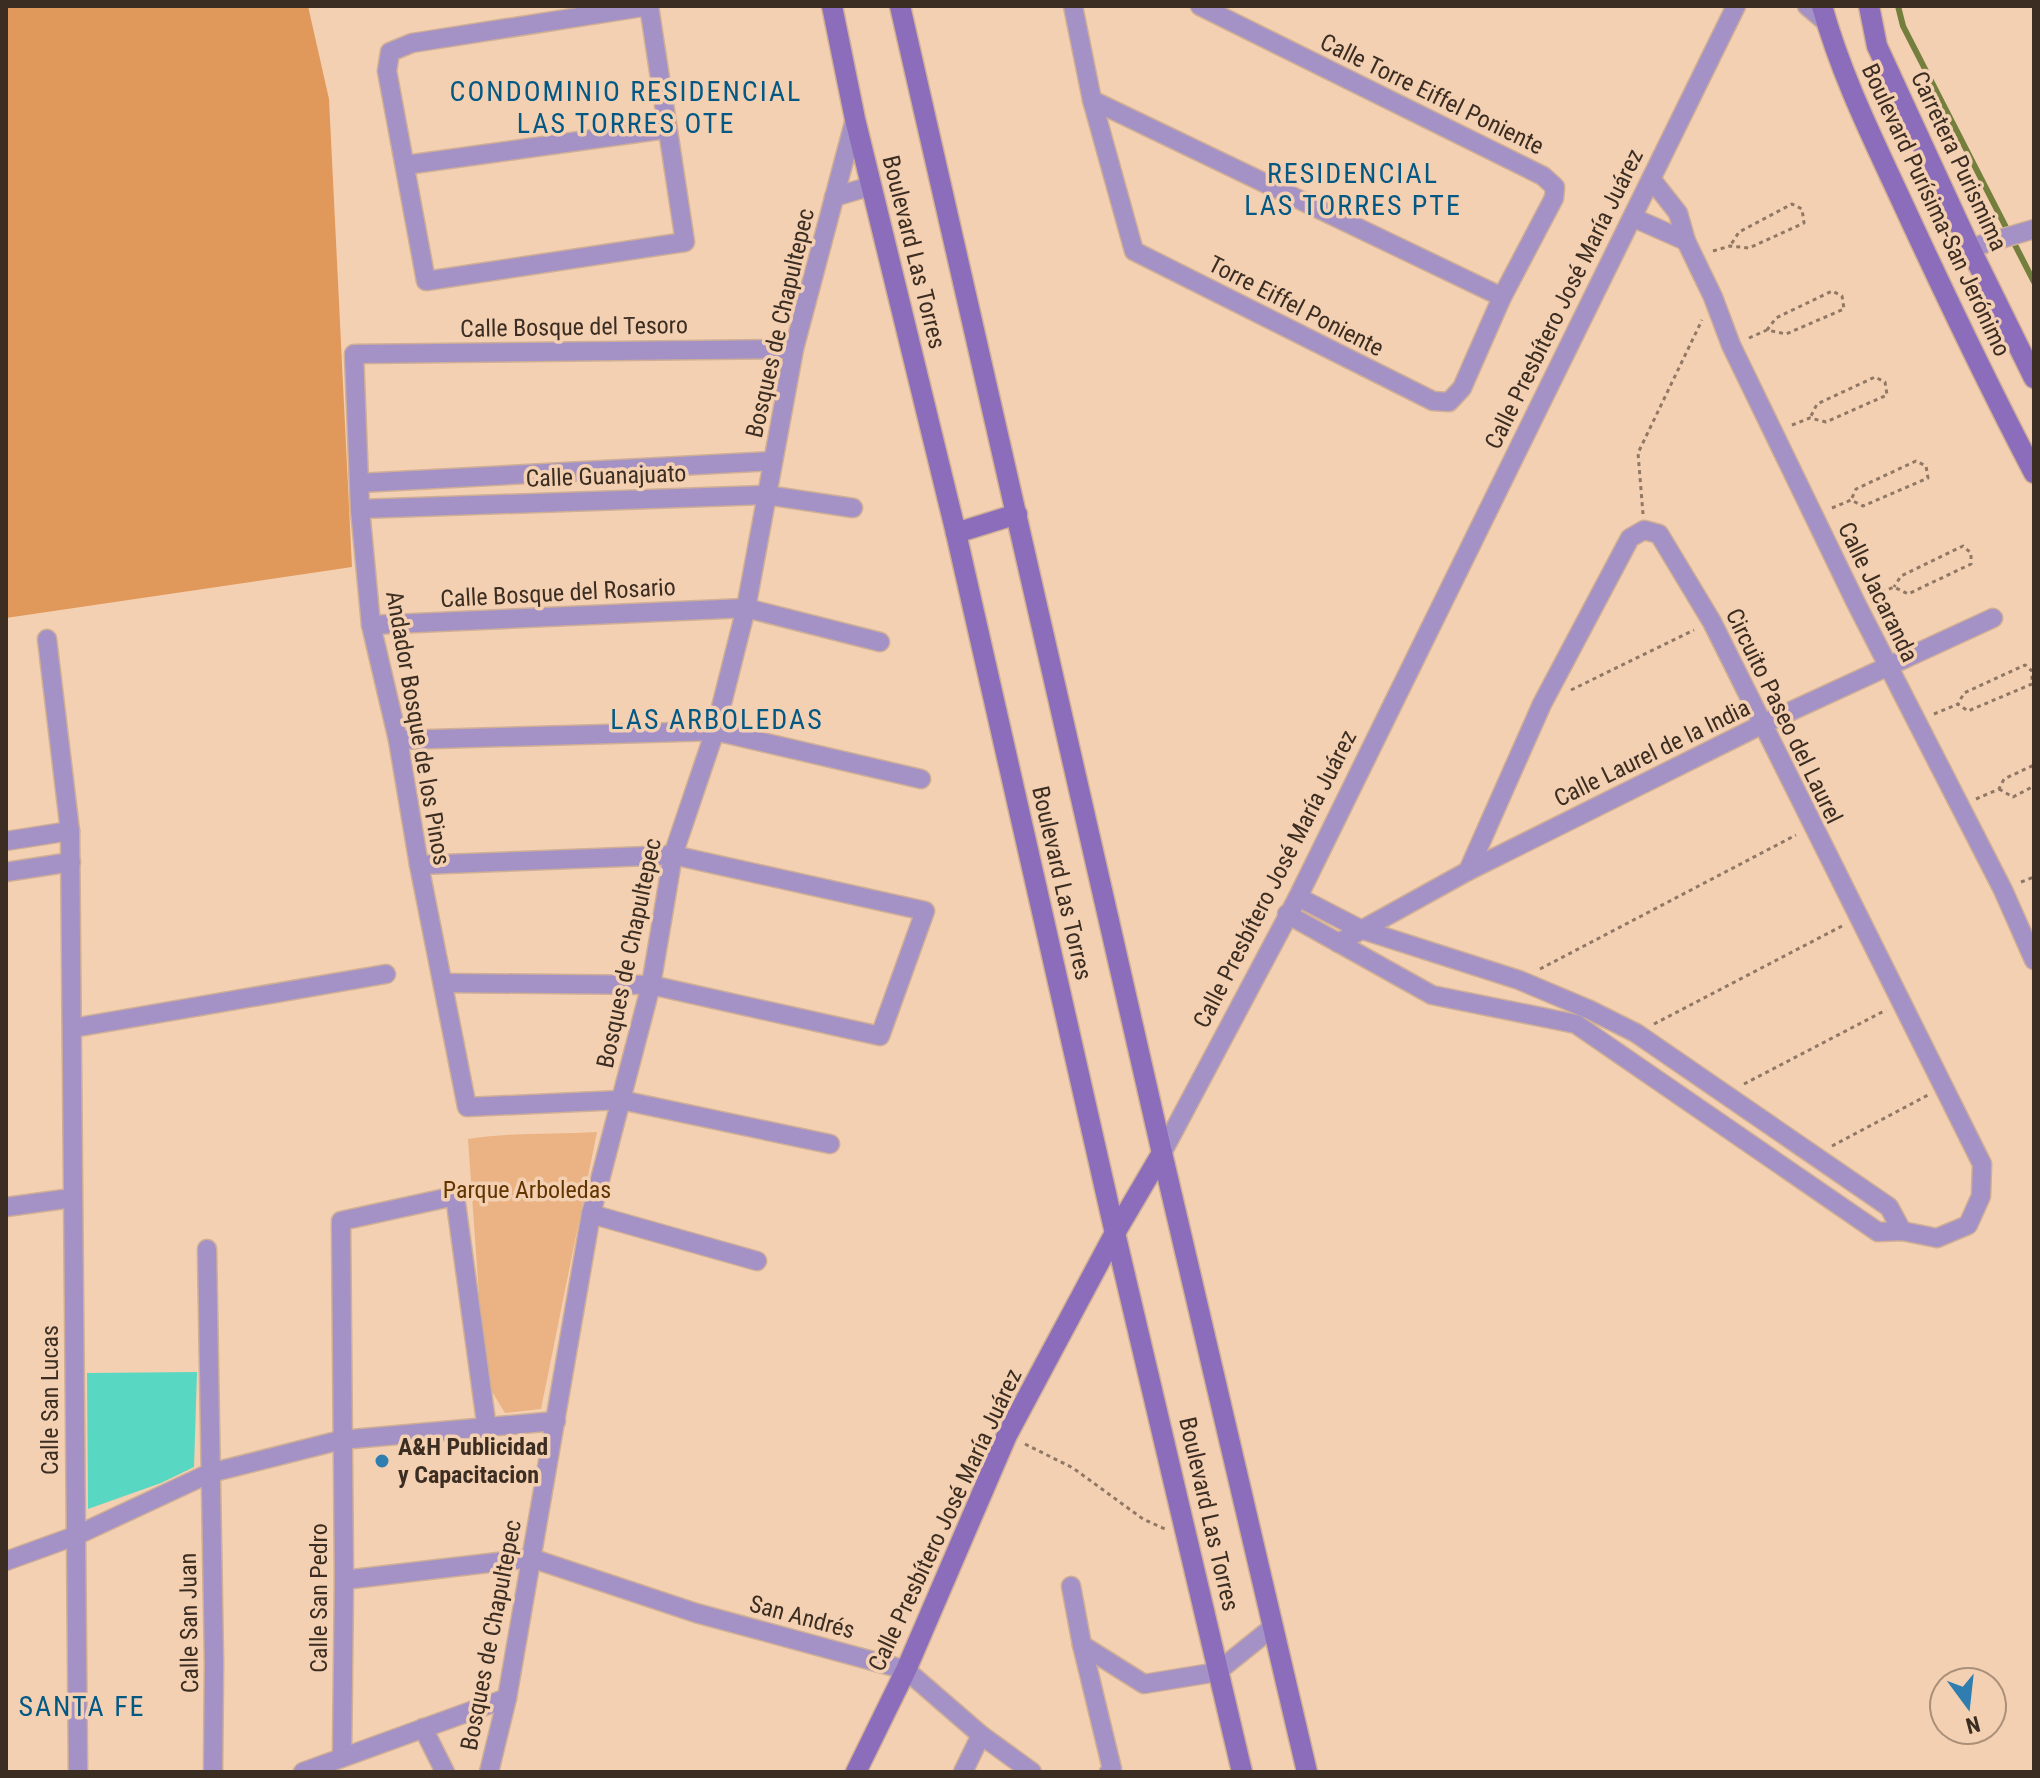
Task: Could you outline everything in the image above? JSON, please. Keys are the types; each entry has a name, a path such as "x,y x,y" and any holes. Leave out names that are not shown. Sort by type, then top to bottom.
{"street":[{"path":"650,6 685,242 426,281 387,71 390,52 412,43 650,6"},
{"name":"Boulevard Las Torres","path":"832,6 855,119 956,533 1115,1233 1242,1772"},
{"name":"Boulevard Las Torres","path":"900,6 1162,1153 1266,1633 1307,1772"},
{"name":"Torre Eiffel Poniente","path":"1073,6 1092,100 1134,251 1433,401 1449,402 1462,388 1502,297 1554,198 1555,187"},
{"name":"Calle Torre Eiffel Poniente","path":"1200,6 1543,176 1555,187"},
{"name":"Calle Presbítero José María Juárez","path":"856,1772 906,1670 1007,1435 1298,897 1736,6"},
{"path":"1807,6 1824,14"},
{"name":"Carretera Purismima","path":"1869,6 1877,46 2034,378"},
{"name":"Boulevard Purísima-San Jerónimo","path":"1824,14 1840,64 1927,257 1973,357 2034,473"},
{"path":"1092,100 1502,297"},
{"name":"Bosques de Chapultepec","path":"489,1772 507,1698 591,1214 651,985 673,855 715,731 746,608 794,349 855,119"},
{"path":"406,165 666,129"},
{"name":"Calle Jacaranda","path":"1652,180 1678,213 1731,345 1888,668 1961,805 2034,960"},
{"name":"Bosques de Chapultepec","path":"834,197 871,186"},
{"path":"1634,218 1690,249"},
{"path":"1970,248 2032,229"},
{"name":"Calle Bosque del Tesoro","path":"354,354 794,349"},
{"name":"Andador Bosque de los Pinos","path":"354,354 360,509 371,625 398,740 419,865 467,1107 621,1100"},
{"path":"359,483 773,461"},
{"name":"Calle Guanajuato","path":"360,509 766,495 853,508"},
{"path":"956,533 1017,514"},
{"path":"1468,871 1542,704 1630,538 1644,530"},
{"name":"Circuito Paseo del Laurel","path":"1287,914 1432,995 1576,1024 1878,1232 1902,1231 1937,1238 1968,1225 1981,1196 1982,1164 1712,622 1665,542 1659,534 1644,530"},
{"name":"Calle Bosque del Rosario","path":"371,625 746,608 880,642"},
{"name":"Calle Laurel de la India","path":"1338,943 1468,871 1763,724 1993,618"},
{"name":"Calle San Lucas","path":"47,639 71,862 78,1772"},
{"path":"398,740 715,731 921,779"},
{"path":"6,841 70,831"},
{"path":"419,865 673,855 925,911 880,1036 651,985 444,983"},
{"path":"6,872 71,862"},
{"path":"1298,897 1360,929 1519,980 1636,1033 1889,1207 1902,1231"},
{"path":"73,1028 386,974"},
{"path":"1576,1024 1590,1010"},
{"path":"621,1100 830,1144"},
{"path":"1738,1134 1751,1113"},
{"name":"Calle San Pedro","path":"342,1756 341,1221 455,1196 487,1429"},
{"path":"6,1207 72,1198"},
{"path":"591,1214 757,1261"},
{"name":"Calle San Juan","path":"207,1249 213,1772"},
{"path":"6,1561 75,1536 210,1473 341,1440 556,1421"},
{"path":"344,1580 531,1558"},
{"name":"San Andrés","path":"531,1558 696,1613 906,1670 981,1735 1032,1772"},
{"path":"1071,1586 1112,1769 1109,1772"},
{"path":"1082,1645 1144,1684 1217,1672 1266,1633"},
{"path":"303,1772 507,1698"},
{"path":"423,1728 445,1772"},
{"path":"963,1772 981,1735"}],"path":[{"path":"1690,249 1749,248 1804,223 1802,209 1792,204 1739,232 1730,246"},
{"path":"1731,345 1767,330 1776,318 1832,291 1842,296 1844,309 1786,334 1767,330"},
{"path":"1644,530 1638,453 1713,297"},
{"path":"1773,431 1810,418 1826,422 1887,395 1885,382 1875,377 1817,404 1810,418"},
{"path":"1814,515 1851,500 1856,489 1916,461 1926,466 1928,478 1863,506 1851,500"},
{"path":"1856,603 1894,587 1901,576 1963,546 1971,553 1971,564 1908,594 1894,587"},
{"path":"1571,690 1712,622"},
{"path":"1915,722 1958,704 1964,693 2025,665 2032,671 2032,684 1968,711 1958,704"},
{"path":"1961,805 1999,789 2004,779 2034,765"},
{"path":"1999,789 2013,797 2034,786"},
{"path":"1519,980 1812,826"},
{"path":"1636,1033 1858,917"},
{"path":"1726,1093 1901,1003"},
{"path":"1814,1155 1942,1087"},
{"path":"1007,1435 1073,1468 1143,1519 1189,1540"}],"green space":[{"name":"Parque Arboledas","path":"597,1132 541,1409 505,1413 485,1380 468,1139"}],"shaded area":[{"path":"6,6 308,6 329,99 352,567 6,618"}],"building":[{"path":"197,1372 194,1467 161,1483 88,1509 87,1373"}],"waterway":[{"path":"1898,6 1903,26 2034,282"}],"place":[{"name":"A&H Publicidad y Capacitacion","path":"382,1461"}],"district":[{"name":"CONDOMINIO RESIDENCIAL LAS TORRES OTE","path":"626,107"},
{"name":"RESIDENCIAL LAS TORRES PTE","path":"1353,189"},
{"name":"LAS ARBOLEDAS","path":"717,719"},
{"name":"SANTA FE","path":"82,1706"}]}
